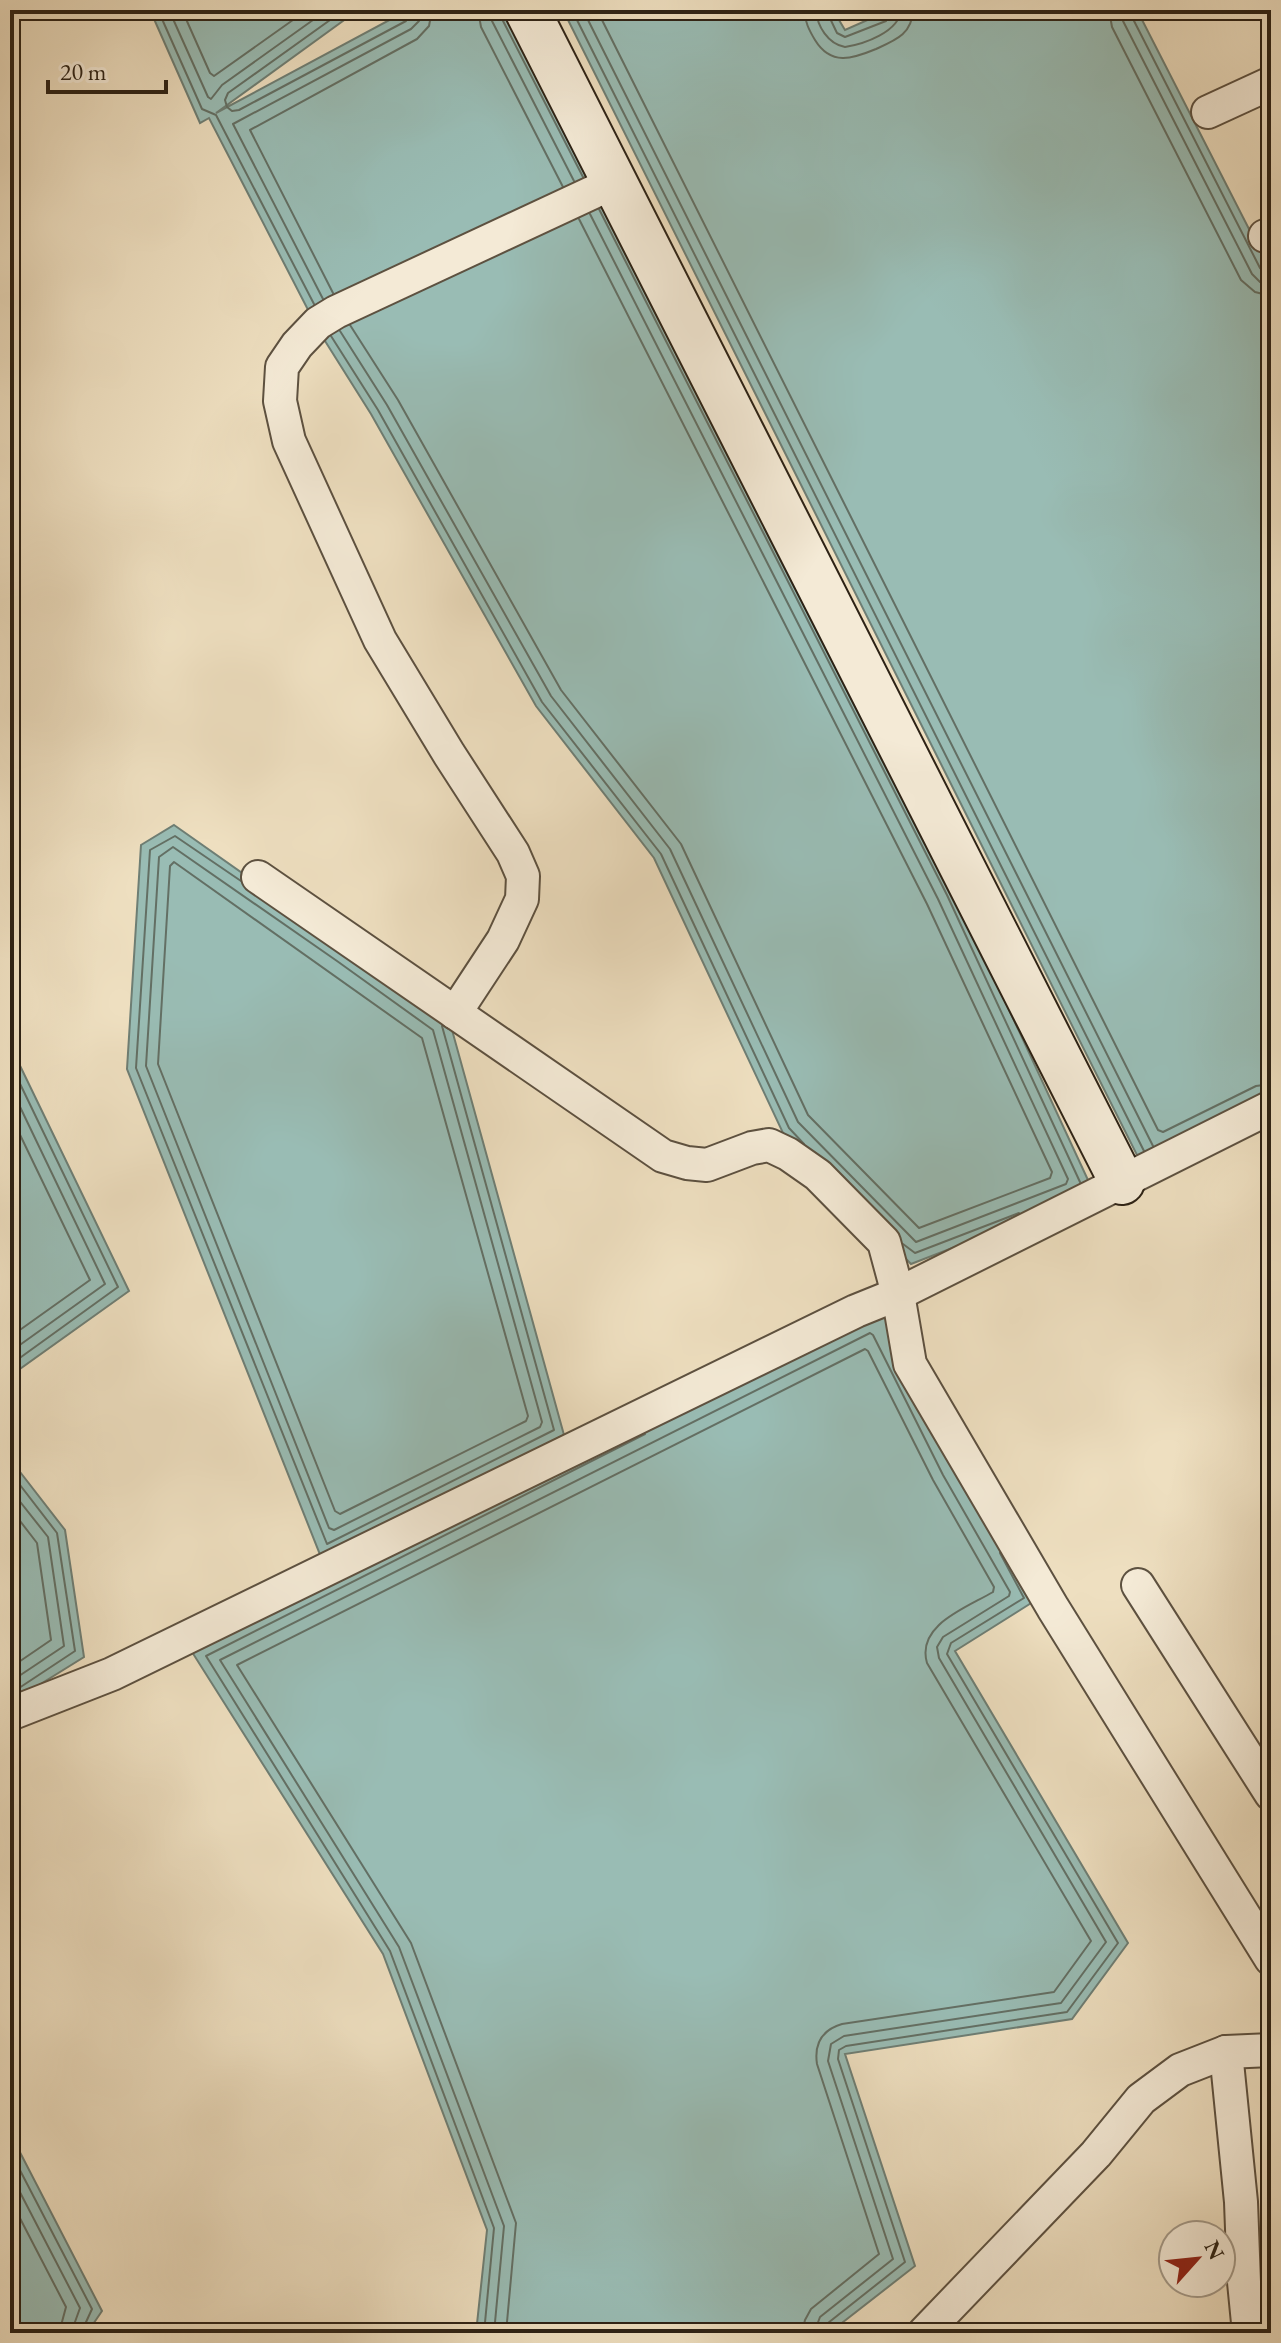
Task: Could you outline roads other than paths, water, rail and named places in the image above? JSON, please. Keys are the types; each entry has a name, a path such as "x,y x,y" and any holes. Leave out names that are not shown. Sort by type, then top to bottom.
{"street":[{"path":"527,10 1122,1182"},
{"path":"1208,112 1271,83"},
{"path":"455,1013 503,940 522,899 523,876 513,853 380,640 289,441 280,401 282,367 318,323 336,312 615,182"},
{"path":"258,877 663,1156 707,1165 769,1145 818,1175 884,1242 898,1294 910,1364 1053,1608 1271,1959"},
{"path":"10,1714 112,1674 856,1311 898,1294 1271,1107"},
{"path":"1138,1585 1271,1794"},
{"path":"924,2333 1096,2154 1141,2099 1180,2070 1226,2052 1271,2050"},
{"path":"1226,2052 1241,2202 1245,2326"}],"water":[{"path":"150,10 358,10 216,113 408,10 507,10 954,891 1094,1193 911,1264 783,1133 654,858 536,706 371,414 320,333 209,118 200,123"},
{"path":"563,10 833,10 845,30 890,10 1137,10 1271,272 1271,1112 1146,1173"},
{"path":"174,825 449,1019 564,1435 321,1557 127,1069 141,845"},
{"path":"10,1045 129,1291 10,1376"},
{"path":"880,1307 959,1466 1036,1600 955,1651 1128,1943 1072,2019 845,2054 915,2266 829,2333 476,2333 487,2230 383,1954 192,1652"},
{"path":"10,1459 65,1530 84,1657 10,1703"},
{"path":"10,2133 102,2311 87,2333 10,2333"}]}
